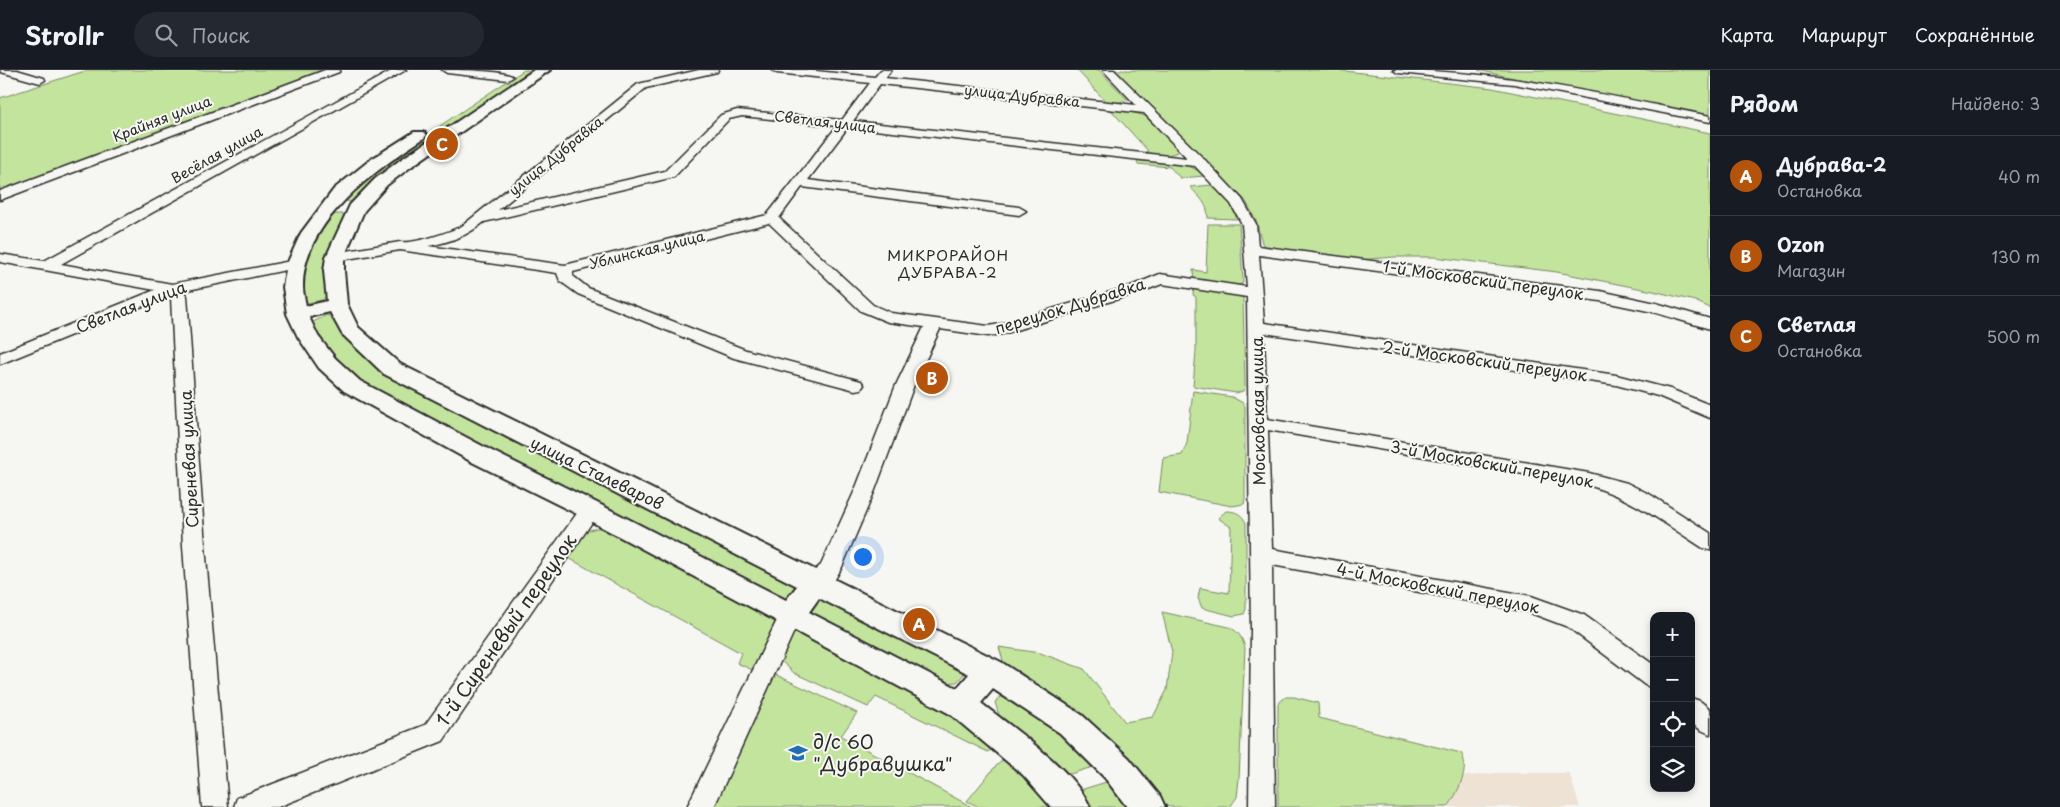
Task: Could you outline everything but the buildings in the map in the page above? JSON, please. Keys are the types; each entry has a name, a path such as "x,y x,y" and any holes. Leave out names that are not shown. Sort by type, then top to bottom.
{"main road":[{"name":"улица Сталеваров","path":"543,70 406,163 381,182 356,208 336,257 334,271 337,304 349,330 392,369 814,584 990,671 1071,724 1117,768 1148,807"},
{"path":"513,74 376,163 340,193 310,233 296,264 293,287 297,314 308,337 327,363 352,386 481,456 590,510 961,705 1035,764 1073,807"},
{"path":"327,209 356,208"},
{"path":"297,314 337,304"},
{"path":"790,616 814,584"},
{"path":"961,705 990,671"}],"street":[{"path":"5,70 40,80"},
{"name":"Крайняя улица","path":"0,196 335,70"},
{"name":"Весёлая улица","path":"47,266 401,70"},
{"path":"447,70 513,74"},
{"name":"улица Дубравка","path":"400,246 458,234 642,86 713,70"},
{"name":"улица Дубравка","path":"777,70 1148,110"},
{"path":"772,218 886,70"},
{"name":"Московская улица","path":"1108,70 1201,163 1237,202 1249,224 1255,293 1260,423 1262,555 1257,803"},
{"path":"1398,70 1514,81 1710,119"},
{"name":"Светлая улица","path":"479,219 668,174 724,117 732,113 741,112 1201,163"},
{"path":"800,183 1019,211"},
{"name":"Ублинская улица","path":"336,257 400,246 538,267 565,269 772,218"},
{"name":"переулок Дубравка","path":"772,218 867,308 888,317 988,331 1003,329 1136,289 1160,279 1255,293"},
{"name":"1-й Московский переулок","path":"1252,250 1618,300 1688,316 1710,324"},
{"path":"0,258 172,289"},
{"name":"Светлая улица","path":"0,359 172,289 296,264"},
{"path":"565,269 565,278 583,291 730,350 855,385"},
{"name":"Сиреневая улица","path":"172,289 179,296 194,546 216,807"},
{"path":"814,584 826,575 831,567 865,490 905,385 934,324"},
{"name":"2-й Московский переулок","path":"1256,327 1616,380 1656,389 1686,400 1710,412"},
{"name":"3-й Московский переулок","path":"1260,423 1589,479 1620,488 1644,500 1710,543"},
{"name":"1-й Сиреневый переулок","path":"247,807 434,732 590,510"},
{"name":"4-й Московский переулок","path":"1262,555 1539,606 1576,621 1650,675"},
{"path":"700,807 790,616"},
{"path":"1695,711 1710,723"}],"shaded area":[{"path":"1498,773 1569,773 1580,807 1410,807 1439,779"}],"green space":[{"path":"88,70 326,70 0,191 0,98"},
{"path":"524,70 539,70 351,202 342,200 378,167"},
{"path":"1077,70 1099,70 1128,100 1111,104 1106,102"},
{"path":"1115,70 1336,70 1492,88 1710,133 1710,308 1695,301 1653,291 1557,272 1434,257 1394,257 1347,261 1328,255 1316,257 1265,247 1262,243 1256,220 1245,200"},
{"path":"1478,70 1710,70 1710,116 1504,76"},
{"path":"1110,109 1128,111 1145,116 1179,150 1178,152 1162,157 1141,154 1148,151"},
{"path":"1138,159 1164,161 1191,167 1204,176 1180,178 1170,167 1137,164"},
{"path":"1212,185 1230,203 1237,219 1208,218 1205,204 1190,187"},
{"path":"336,214 343,214 345,218 332,244 328,295 322,300 308,303 303,300 305,260 325,219"},
{"path":"1208,224 1239,224 1243,283 1232,287 1225,287 1194,282 1193,270 1206,272"},
{"path":"1194,286 1239,295 1243,298 1245,387 1243,391 1236,393 1193,386 1196,351 1196,297 1193,295"},
{"path":"327,315 335,319 342,333 794,581 799,590 792,599 779,600 391,400 345,368 326,347 311,323"},
{"path":"1193,391 1232,397 1243,403 1245,407 1244,504 1232,506 1159,492 1163,458 1182,455 1187,443"},
{"path":"1226,511 1243,517 1246,523 1246,609 1244,614 1234,616 1202,608 1198,598 1200,588 1229,593 1231,527 1218,518"},
{"path":"604,528 778,621 757,672 737,663 741,653 565,556 582,532"},
{"path":"820,596 958,663 964,674 957,682 943,683 804,613"},
{"path":"1162,612 1229,627 1238,633 1244,644 1239,779 1237,797 1230,807 1169,807 1165,805 1120,751 1005,667 999,647 1040,653 1084,669 1125,722 1153,717 1167,690 1172,652"},
{"path":"793,633 804,634 967,720 994,747 988,752 876,697 868,707 794,673 777,657"},
{"name":"д/с 60 \"Дубравушка\"","path":"770,672 857,713 841,736 972,807 710,807"},
{"path":"1002,696 1022,700 1102,764 1064,776 1000,719 995,702"},
{"path":"1286,697 1318,703 1319,718 1461,753 1464,759 1464,773 1459,788 1448,807 1278,807 1278,703"},
{"path":"1005,758 1060,807 979,807 967,801 994,768"},
{"path":"1113,780 1132,807 1090,807 1077,791"}],"place":[{"name":"Светлая","path":"442,144"},
{"name":"Ozon","path":"932,378"},
{"name":"Дубрава-2","path":"919,624"},
{"name":"д/с 60 \"Дубравушка\"","path":"798,753"}],"district":[{"name":"МИКРОРАЙОН ДУБРАВА-2","path":"948,264"}]}
